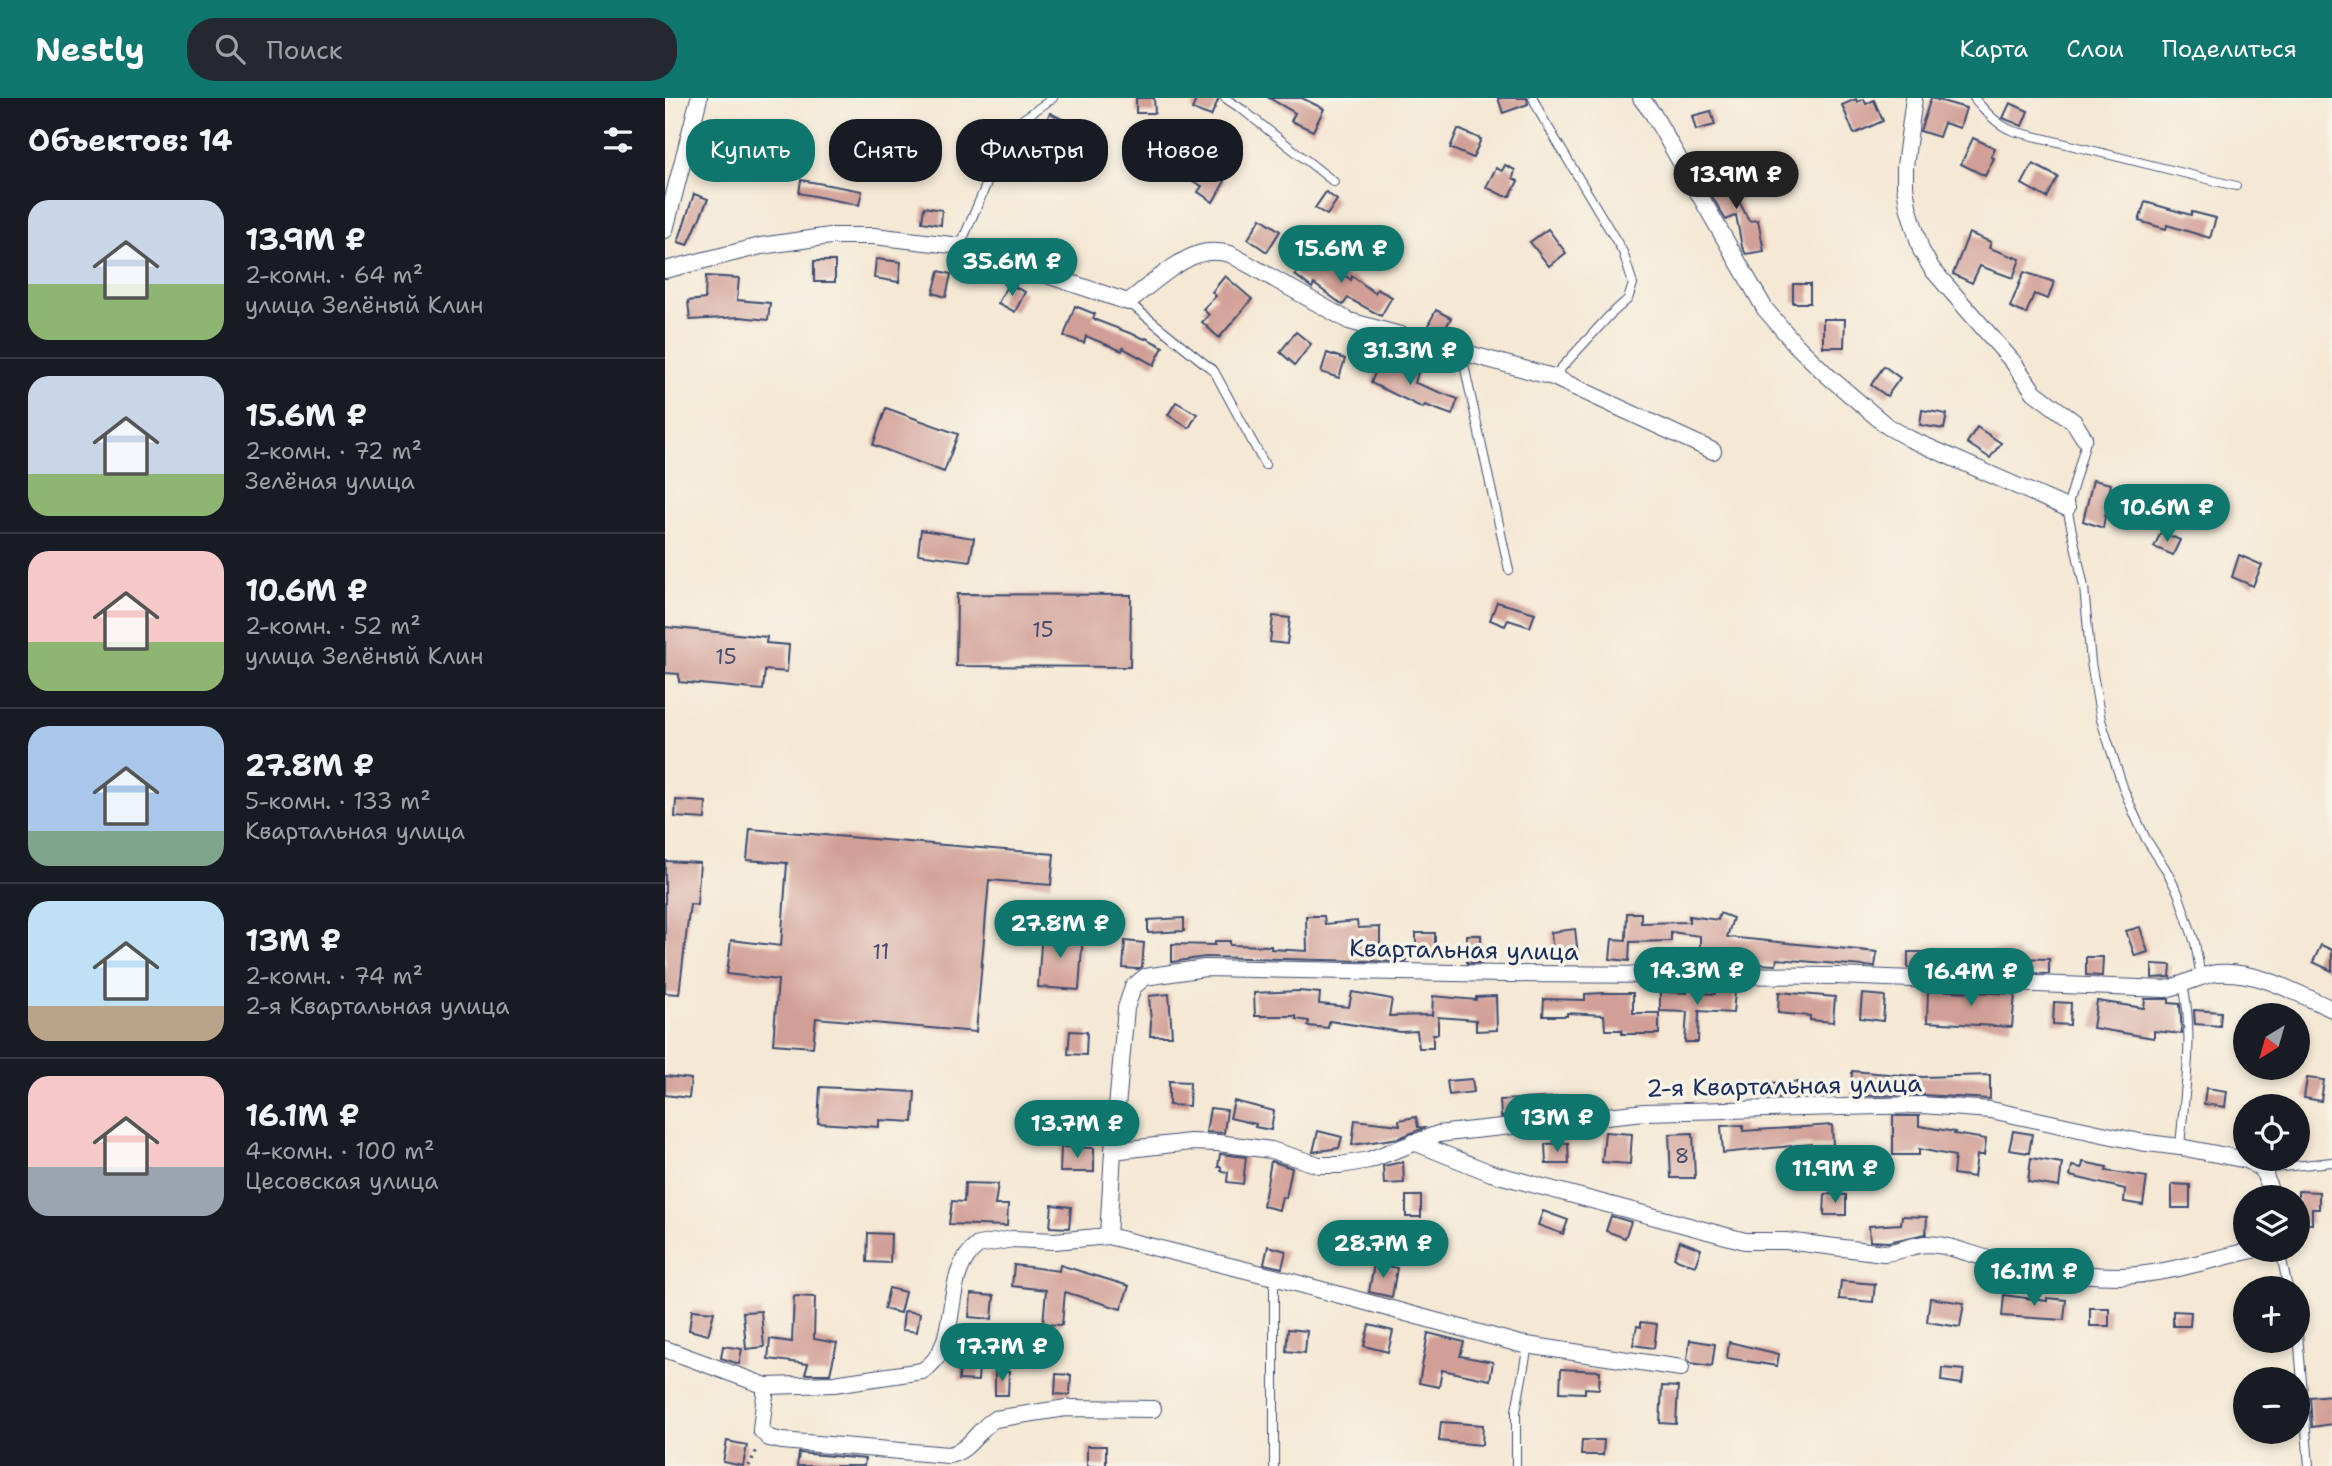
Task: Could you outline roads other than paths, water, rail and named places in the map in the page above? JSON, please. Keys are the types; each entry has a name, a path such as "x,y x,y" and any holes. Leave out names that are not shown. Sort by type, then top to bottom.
{"street":[{"path":"665,230 699,98"},
{"path":"1641,98 1653,114 1765,309 1828,376 1887,426 1910,439 2067,508"},
{"path":"1914,98 1905,186 1921,250 1932,269 2013,362 2034,392 2074,422 2084,438"},
{"path":"665,270 761,246 830,236 874,236 960,246 1128,302 1199,253 1219,252 1230,254 1349,321 1553,377 1713,451"},
{"name":"Квартальная улица","path":"1113,1151 1126,1008 1133,987 1145,977 1205,968 1504,974 1837,976 2165,989 2216,973 2230,973 2260,978 2332,1009"},
{"name":"2-я Квартальная улица","path":"1113,1151 1190,1142 1218,1143 1271,1150 1319,1165 1341,1166 1369,1160 1414,1142 1450,1132 1645,1112 1922,1105 1990,1110 2140,1142 2233,1157"},
{"path":"1414,1142 1491,1173 1745,1241 1786,1241 1884,1253 1924,1244 1938,1245 1993,1260 2054,1272 2119,1276 2147,1273 2233,1254"},
{"path":"1108,1237 1113,1151"},
{"path":"665,1349 766,1386 834,1384 922,1371 934,1364 941,1351 960,1267 978,1245 1013,1239 1055,1241 1108,1237 1274,1277 1528,1345 1681,1367"},
{"path":"766,1386 760,1424 769,1438 948,1455 967,1447 995,1419 1066,1408 1153,1409"}],"lane":[{"path":"960,246 1004,143 1023,118 1053,98"},
{"path":"1225,98 1334,183"},
{"path":"1533,98 1623,252 1633,284 1628,299 1553,377"},
{"path":"1974,98 1991,118 2013,131 2236,187"},
{"path":"1128,302 1214,371 1265,465"},
{"path":"1461,351 1509,570"},
{"path":"2084,438 2085,445 2067,508 2086,597 2091,663 2101,720 2136,818 2178,893 2195,943 2201,977"},
{"path":"2180,1147 2188,1055 2186,998 2182,985"},
{"path":"2310,1164 2332,1162"},
{"path":"1274,1277 1274,1466"},
{"path":"1516,1466 1515,1411 1528,1345"},
{"path":"2300,1353 2309,1466"}]}
